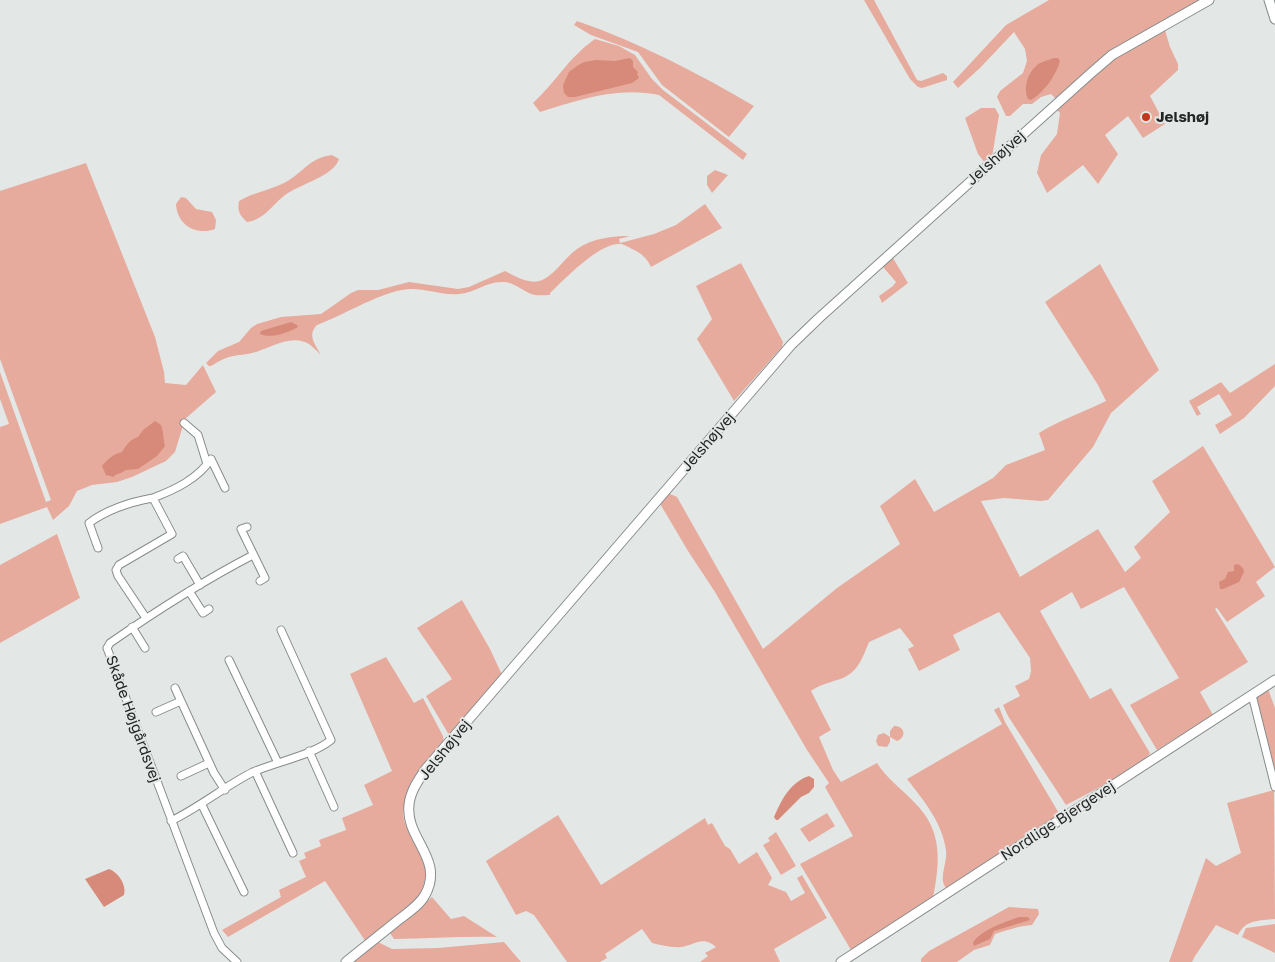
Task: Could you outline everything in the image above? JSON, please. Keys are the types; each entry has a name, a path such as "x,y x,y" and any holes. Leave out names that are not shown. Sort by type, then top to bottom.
{"street":[{"name":"Jelshøjvej","path":"346,962 412,909 424,897 427,891 430,865 413,830 409,812 409,803 413,792 425,770 791,345 1090,74 1112,56 1209,0"},
{"path":"1269,0 1275,19"},
{"path":"184,423 198,435 207,464"},
{"path":"98,548 89,523 120,506 153,498 179,487 195,476 210,459 226,488"},
{"path":"146,618 120,581 116,570 119,565 172,534 153,498"},
{"path":"247,527 241,529 265,578 260,581"},
{"name":"Skåde Højgårdsvej","path":"237,962 222,948 214,933 107,648 110,643 146,618 253,555"},
{"path":"178,559 183,556 200,585"},
{"path":"189,591 203,613 209,609"},
{"path":"132,628 145,648"},
{"path":"171,821 202,805 255,772 309,751 331,740 281,630"},
{"path":"229,660 278,763"},
{"name":"Nordlige Bjergevej","path":"841,962 1275,680"},
{"path":"175,688 209,762 225,790"},
{"path":"1252,694 1275,787"},
{"name":"Skåde Højgårdsvej","path":"156,712 181,701"},
{"path":"309,751 334,807"},
{"name":"Skåde Højgårdsvej","path":"181,776 209,762"},
{"path":"255,772 293,853"},
{"path":"202,805 244,892"}],"shaded area":[{"path":"864,0 874,0 917,80 921,81 943,73 947,76 947,80 922,88 918,87 910,79"},
{"path":"1049,0 1201,0 1113,50 1094,64 1056,99 1051,94 1041,97 1032,104 1023,104 1010,116 1006,116 997,97 1000,91 1023,73 1027,61 1025,49 1014,32 958,88 953,82 1006,25"},
{"path":"577,21 623,38 667,59 754,106 729,137 662,85 638,52 591,35 574,25"},
{"path":"1165,30 1178,64 1178,70 1150,96 1165,124 1143,138 1128,116 1105,135 1118,154 1098,184 1083,165 1047,193 1037,173 1041,155 1057,134 1060,113 1057,110 1112,60"},
{"path":"595,39 619,46 635,55 652,79 663,90 747,154 743,160 659,95 628,92 613,93 540,112 533,103 570,62"},
{"path":"630,58 633,61 633,67 638,72 639,78 632,83 575,97 568,97 564,93 563,85 569,72 584,62 596,60 615,61"},
{"path":"1058,58 1060,61 1052,78 1040,93 1031,100 1028,99 1026,86 1030,73 1042,62"},
{"path":"981,108 995,108 999,115 992,157 985,163 978,154 965,118"},
{"path":"332,155 339,159 336,165 324,175 291,191 253,221 247,222 241,215 238,208 239,201 286,182 312,162"},
{"path":"86,163 155,337 165,383 186,385 203,365 216,392 185,419 175,452 166,461 132,477 117,482 92,485 77,491 69,506 53,520 47,507 0,524 0,427 9,424 0,399 0,372 46,502 51,500 0,359 0,191"},
{"path":"715,170 728,175 712,193 707,185 707,176"},
{"path":"181,197 186,198 196,209 212,212 216,220 215,229 208,231 195,230 184,223 177,211 176,204"},
{"path":"705,204 722,228 651,267 641,254 620,244 610,246 591,256 550,295 533,295 507,282 492,283 470,292 459,294 445,294 416,289 402,290 381,296 317,325 312,336 321,355 309,344 295,340 252,353 227,358 211,366 206,363 218,351 239,342 257,324 281,317 321,314 358,290 378,290 409,282 458,289 469,287 505,271 517,277 535,282 549,276 583,245 610,237 630,236 619,239 620,243 654,234 676,225"},
{"path":"893,258 908,283 882,303 879,296 896,282 883,267"},
{"path":"741,263 783,342 782,347 734,401 697,339 712,319 696,286"},
{"path":"1100,264 1159,370 1111,413 1093,447 1048,500 1004,498 981,501 1020,577 1098,529 1125,572 1141,558 1134,547 1170,512 1152,481 1203,446 1275,567 1256,582 1265,596 1227,622 1217,608 1215,609 1248,662 1200,692 1213,715 1157,750 1130,705 1179,678 1124,587 1081,609 1072,592 1040,611 1090,699 1111,688 1150,753 1137,765 1066,805 1008,716 1003,705 1020,696 1015,686 1029,679 1031,671 1030,658 999,612 953,635 960,650 919,671 908,649 914,646 900,628 869,642 858,666 854,670 844,678 811,691 831,730 819,737 833,770 841,782 877,763 890,779 915,803 931,825 935,836 938,860 933,898 851,950 800,864 853,836 825,787 829,783 807,750 715,592 659,502 668,493 677,497 763,649 837,588 900,544 880,506 915,479 934,512 993,478 1006,465 1045,450 1039,433 1106,401 1098,385 1045,302"},
{"path":"291,322 298,327 274,336 260,334 261,331"},
{"path":"1275,364 1275,386 1244,418 1220,434 1215,425 1232,415 1219,394 1197,407 1201,414 1197,416 1189,401 1221,382 1230,393"},
{"path":"155,421 161,425 165,446 157,456 138,469 126,470 114,477 106,475 102,466 104,463 113,455 122,452 128,443 138,437 143,430"},
{"path":"57,534 80,598 0,643 0,565"},
{"path":"1238,564 1243,568 1244,572 1239,582 1220,589 1219,582 1225,579 1228,572 1234,571 1234,565"},
{"path":"462,600 490,649 503,677 449,735 426,696 452,679 417,628"},
{"path":"386,657 414,703 423,698 443,736 444,743 414,778 404,807 406,827 425,866 422,890 405,911 366,942 325,881 228,937 222,930 281,897 279,890 306,877 299,861 306,858 304,853 321,846 319,840 346,830 342,818 373,805 364,785 392,771 350,674"},
{"path":"1268,689 1275,708 1275,773 1256,696"},
{"path":"999,707 1005,722 1060,815 946,888 943,875 946,850 941,830 920,795 907,779 1002,724 994,710"},
{"path":"894,726 901,728 903,734 900,739 897,741 890,737 890,731"},
{"path":"884,733 890,737 887,747 878,746 876,741 878,735"},
{"path":"809,776 814,779 814,787 776,820 774,817 791,787"},
{"path":"1274,790 1275,919 1249,923 1238,935 1216,925 1192,962 1169,962 1206,858 1216,866 1241,853 1227,803"},
{"path":"827,813 835,826 809,842 800,829"},
{"path":"558,815 601,885 705,818 708,825 712,823 725,846 730,849 739,864 757,852 772,878 768,885 786,892 791,901 805,893 797,878 802,875 827,918 774,949 780,962 700,962 708,956 705,953 716,947 711,943 702,941 686,946 666,946 652,943 642,929 605,954 607,958 600,962 567,962 534,915 526,911 516,915 486,861"},
{"path":"776,832 796,866 781,875 763,845 770,841 768,838"},
{"path":"109,869 121,879 125,891 124,895 104,907 85,879"},
{"path":"432,897 451,919 464,916 497,937 394,939 390,933"},
{"path":"1009,907 1038,909 1039,914 1032,925 995,934 990,945 974,950 957,962 921,962 921,959 929,951"},
{"path":"1019,917 1028,917 1030,920 994,931 990,939 974,946 973,943 976,938 987,930"},
{"path":"1275,924 1275,953 1242,937 1246,928"},
{"path":"378,942 392,949 438,948 504,942 521,962 354,962"}],"place":[{"name":"Jelshøj","path":"1146,117"}]}
